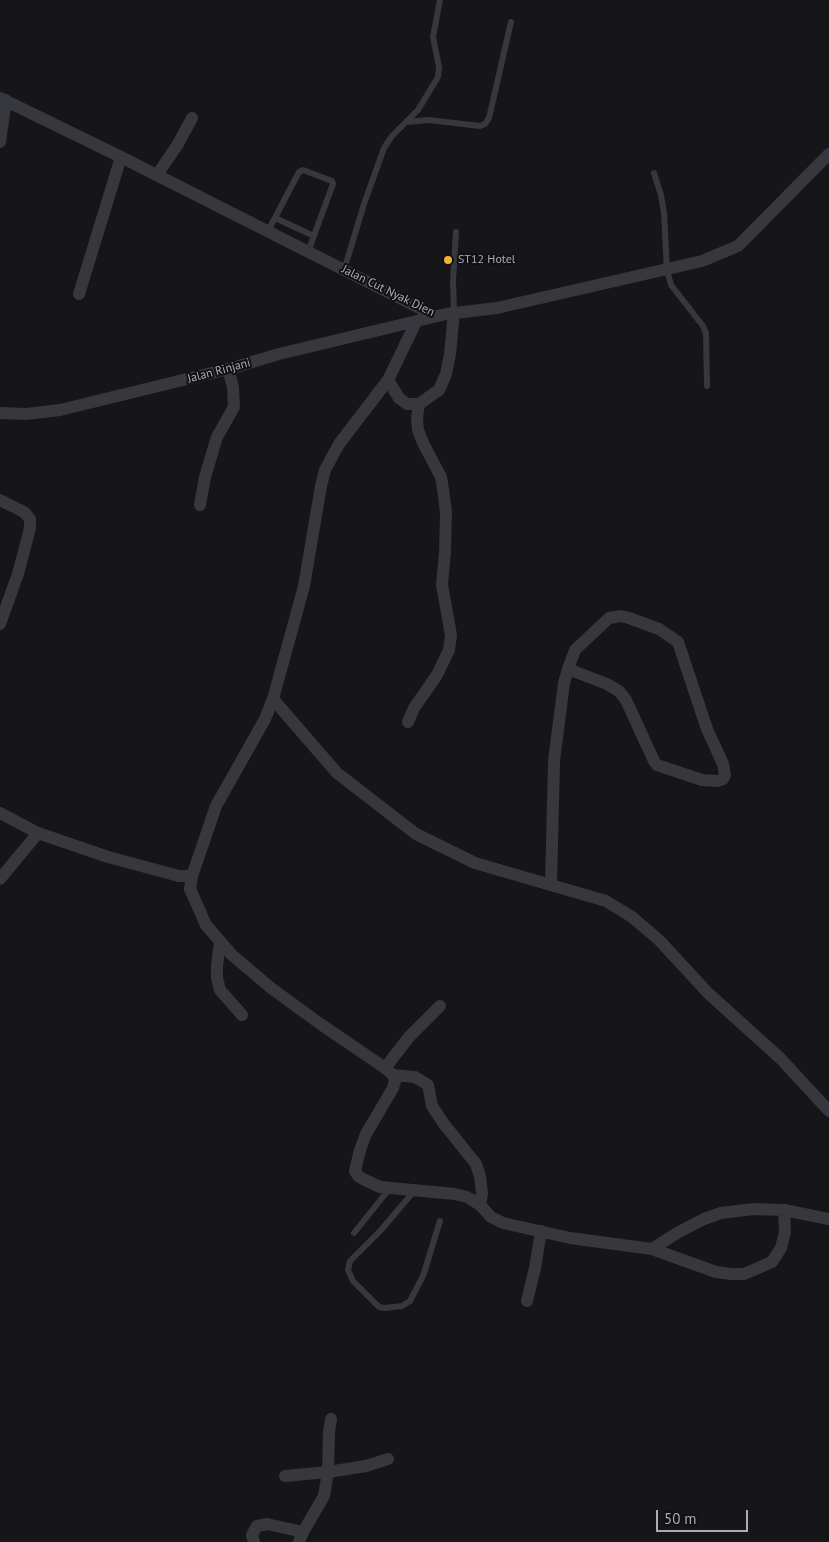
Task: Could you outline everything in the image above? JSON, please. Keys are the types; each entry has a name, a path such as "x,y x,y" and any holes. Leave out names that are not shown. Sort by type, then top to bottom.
{"street":[{"path":"0,142 3,99"},
{"name":"Jalan Cut Nyak Dien","path":"3,99 121,156 435,316 454,312 497,308 702,261 738,246 829,154"},
{"path":"157,175 178,144 192,118"},
{"path":"79,294 121,156"},
{"path":"388,380 399,398 407,404 419,404 439,390 446,374 450,354 454,312"},
{"name":"Jalan Rinjani","path":"0,413 26,414 60,410 435,316"},
{"path":"416,322 388,380 339,444 325,470 304,586 273,699 265,719 216,806 192,876 190,889 206,925 232,955 271,988 389,1071 415,1077 428,1085 432,1106 476,1164 482,1193 480,1205"},
{"path":"200,505 205,477 217,437 234,406 233,387 228,369"},
{"path":"408,722 414,708 437,675 449,650 450,635 442,585 446,512 443,489 441,477 418,430 419,404"},
{"path":"0,500 24,512 30,519 30,528 18,574 0,624"},
{"path":"551,885 554,761 564,683 568,669 575,650 609,618 621,616 659,629 678,642 707,729 723,764 725,775 723,779 702,780 658,765 654,761 626,700 619,691 607,684 568,669"},
{"path":"273,699 338,773 416,834 475,864 606,901 632,917 658,940 708,992 824,1099 829,1111"},
{"path":"0,813 38,834 108,857 179,876 192,876"},
{"path":"0,879 38,834"},
{"path":"220,942 218,966 220,990 242,1015"},
{"path":"389,1071 409,1038 440,1006"},
{"path":"389,1071 395,1081 393,1088 366,1134 355,1171 358,1176 370,1184 390,1188 455,1194 467,1197 480,1205 491,1217 503,1222 570,1238 652,1249 716,1272 744,1274 772,1262 781,1248 785,1232 784,1210"},
{"path":"652,1249 677,1232 721,1213 754,1209 784,1210 829,1219"},
{"path":"527,1301 541,1231"},
{"path":"254,1542 252,1535 257,1526 267,1524 301,1537 324,1496 328,1472 331,1419"},
{"path":"285,1476 328,1472 366,1466 388,1460"}],"lane":[{"path":"344,270 364,204 384,148 392,136 418,110 438,77 439,67 433,37 440,0"},
{"path":"407,122 429,120 480,126 485,124 489,118 511,22"},
{"path":"268,231 300,172 303,170 330,180 333,184 308,252"},
{"path":"654,173 664,213 667,270 671,285 703,326 706,333 707,386"},
{"path":"275,218 314,236"},
{"path":"454,312 453,281 456,232"},
{"path":"354,1233 390,1188"},
{"path":"415,1190 381,1230 350,1261 348,1270 352,1281 379,1307 397,1307 410,1301 423,1276 440,1221"}],"place":[{"name":"ST12 Hotel","path":"448,260"}]}
